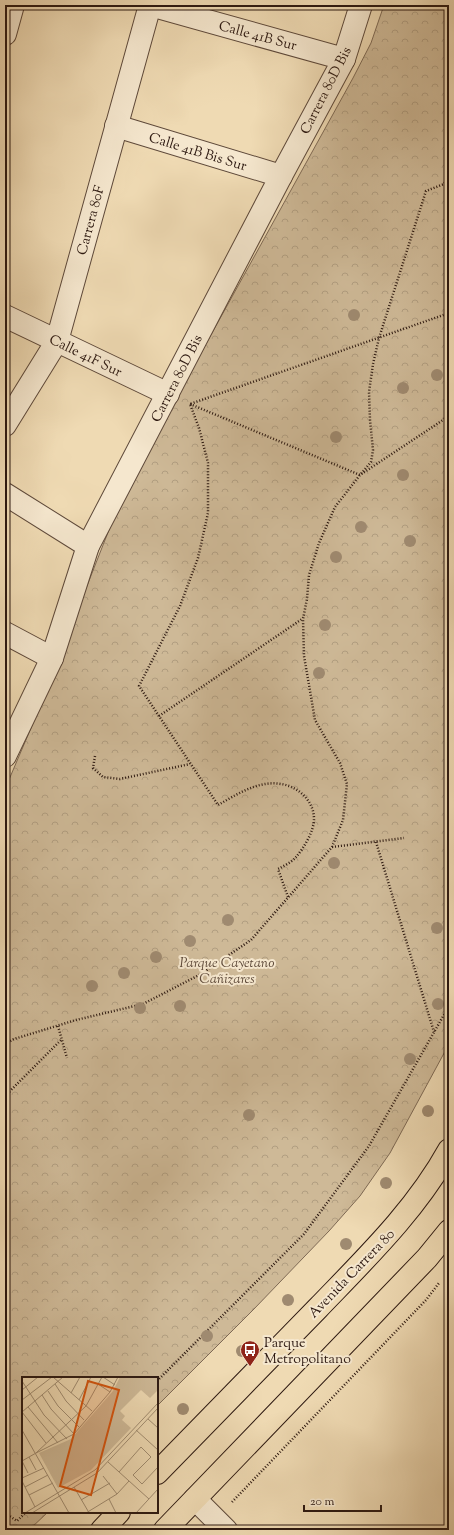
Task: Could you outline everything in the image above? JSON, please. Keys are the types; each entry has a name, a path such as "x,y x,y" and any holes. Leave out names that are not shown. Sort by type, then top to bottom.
{"main road":[{"name":"Avenida Carrera 80","path":"158,1472 401,1219 438,1168 449,1150"},
{"path":"165,1530 427,1258 449,1231"},
{"path":"102,1530 118,1513"}],"street":[{"path":"5,34 13,5"},
{"name":"Calle 41B Sur","path":"150,5 344,58"},
{"name":"Carrera 80F","path":"5,425 57,341 150,5"},
{"name":"Carrera 80D Bis","path":"5,756 52,658 88,546 344,58 361,5"},
{"name":"Calle 41B Bis Sur","path":"116,126 281,176"},
{"name":"Calle 41F Sur","path":"5,316 168,394"},
{"path":"5,494 88,546"},
{"path":"5,633 52,658"},
{"path":"195,1499 220,1525"}],"path":[{"path":"5,1044 14,1039 58,1026 143,1004 201,974 251,940 332,847 343,820 347,784 340,763 315,720 304,656 303,619 307,599 309,575 318,543 335,507 371,462 373,450 369,392 379,338 426,191 444,184 449,175"},
{"path":"190,404 449,313"},
{"path":"168,394 360,475"},
{"path":"190,404 199,428 208,463 208,513 198,558 180,606 139,686 218,805 249,789 264,784 280,784 297,789 308,801 314,819 310,835 295,858 278,869 288,897"},
{"path":"360,475 449,416"},
{"path":"159,716 303,619"},
{"path":"95,756 93,768 103,777 120,779 191,764"},
{"path":"332,847 404,838"},
{"path":"376,842 434,1032"},
{"path":"158,1380 304,1234 369,1146 449,1006"},
{"path":"58,1026 67,1058"},
{"path":"5,1096 62,1039"},
{"path":"220,1525 420,1306 440,1282"},
{"path":"5,1513 17,1521 25,1513"}],"green space":[{"name":"Parque Cayetano Cañizares","path":"384,5 449,5 449,1044 390,1153 360,1196 329,1231 254,1309 158,1405 158,1377 22,1377 22,1513 47,1513 29,1530 5,1530 5,789 31,728 118,507 176,398 371,43"}],"place":[{"name":"Parque Metropolitano","path":"250,1367"}]}
